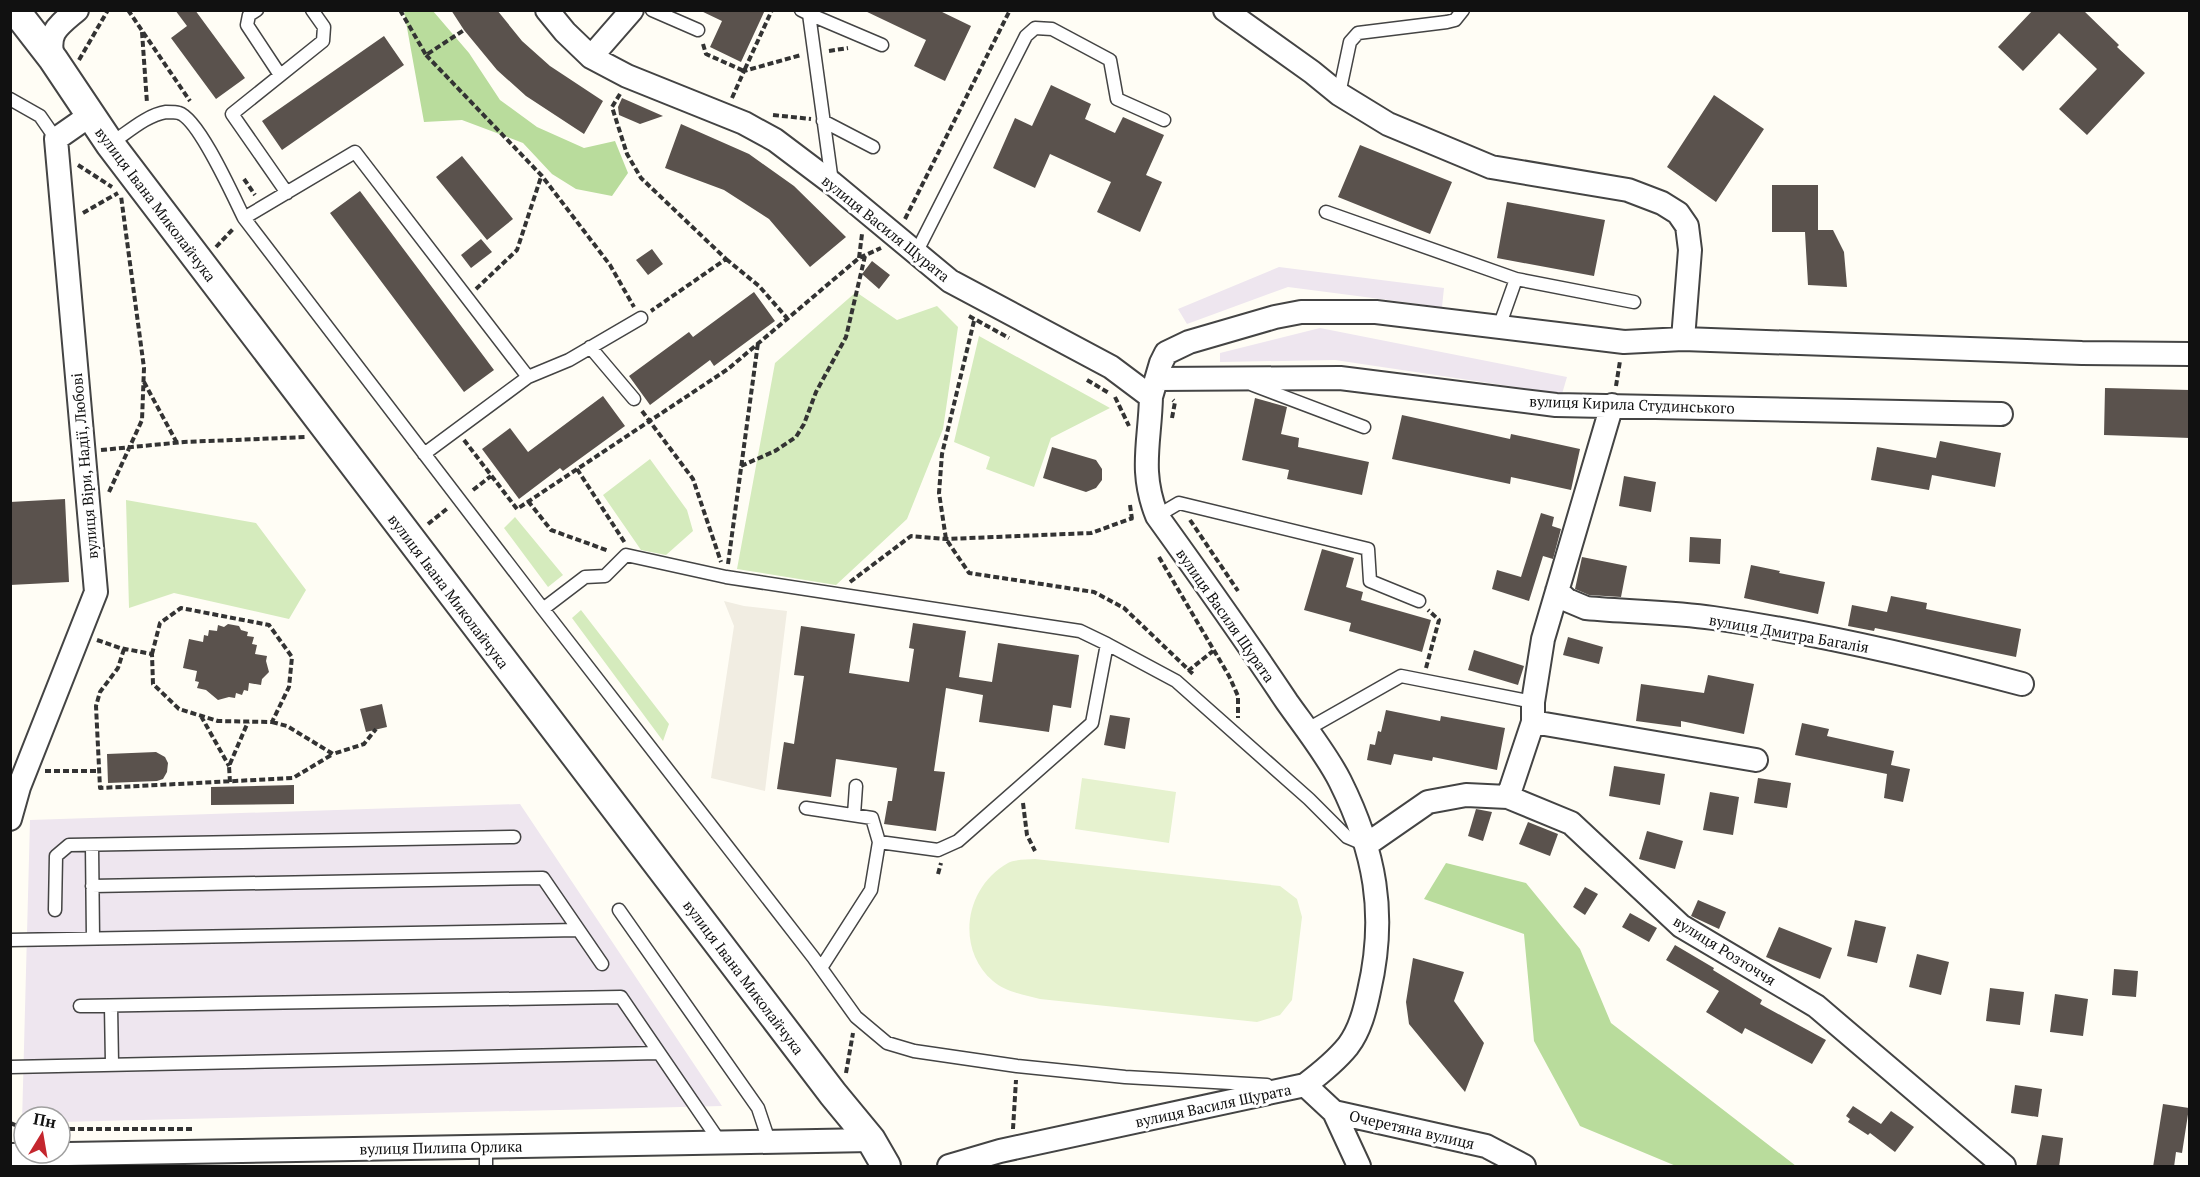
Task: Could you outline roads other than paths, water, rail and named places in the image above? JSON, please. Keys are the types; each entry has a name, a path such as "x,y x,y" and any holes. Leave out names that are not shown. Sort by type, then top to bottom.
{"street":[{"name":"вулиця Івана Миколайчука","path":"15,10 64,64 89,116 819,1075 871,1140 886,1167"},
{"path":"64,64 50,44 54,31 77,10"},
{"name":"вулиця Василя Щурата","path":"547,10 565,32 591,57 627,76 744,123 775,140 832,183 950,281 1154,388 1146,476 1149,514 1237,628 1340,780 1366,845 1378,908 1375,965 1364,1015 1349,1044 1330,1066 1305,1085 1000,1151 949,1167"},
{"path":"591,57 632,10"},
{"path":"1225,10 1339,94 1388,124 1491,167 1628,190 1662,203 1678,213 1687,226 1690,250 1683,339"},
{"path":"56,139 89,116"},
{"name":"вулиця Віри, Надії, Любові","path":"10,819 15,785 96,592 56,139"},
{"path":"1154,388 1166,353 1189,342 1275,317 1301,312 1377,312 1624,342 1683,339 2082,353 2190,354"},
{"name":"вулиця Кирила Студинського","path":"1154,388 1238,379 1340,378 1556,405 2001,414"},
{"path":"1508,797 1533,712 1543,639 1612,405"},
{"name":"вулиця Дмитра Багалія","path":"1557,591 1573,603 1586,608 1711,618 1776,628 1869,646 2022,684"},
{"path":"1533,712 1756,760"},
{"name":"вулиця Розточчя","path":"1366,845 1428,802 1466,795 1508,797 1570,824 1681,926 1816,1006 2004,1167"},
{"name":"Очеретяна вулиця","path":"1305,1085 1334,1112 1486,1146 1524,1167"},
{"path":"1334,1112 1359,1167"},
{"name":"вулиця Пилипа Орлика","path":"10,1155 486,1156 720,1142 871,1140"}],"lane":[{"path":"257,10 249,15 247,25 280,75"},
{"path":"287,193 232,114 323,41 324,27 312,10"},
{"path":"652,10 698,30"},
{"path":"1339,94 1350,42 1358,33 1447,22 1455,20 1463,10"},
{"path":"806,12 882,45"},
{"path":"806,12 814,52 818,120 832,183"},
{"path":"916,253 1026,36 1035,28 1052,29 1110,60 1117,99 1164,120"},
{"path":"10,99 40,116 56,139"},
{"path":"110,144 148,119 165,112 180,113 190,120 218,165 244,218 821,968 856,1017 887,1044 914,1051 1017,1066 1125,1077 1253,1085 1305,1085"},
{"path":"818,120 873,147"},
{"path":"244,218 355,152 528,377"},
{"path":"1326,212 1516,279 1635,302"},
{"path":"1499,327 1516,279"},
{"path":"424,454 528,377 569,360 641,318"},
{"path":"590,347 634,399"},
{"path":"1238,379 1364,428"},
{"path":"1149,514 1179,504 1368,549 1370,581 1419,601"},
{"path":"543,609 585,577 605,576 626,555 726,577 1080,631 1176,681 1347,837 1366,845"},
{"path":"879,842 938,850 958,841 1092,723 1107,644"},
{"path":"1306,730 1401,676 1533,712"},
{"path":"854,815 856,786"},
{"path":"806,808 872,818 879,842 872,890 821,968"},
{"path":"55,910 56,856 69,845 514,837"},
{"path":"92,846 93,938"},
{"path":"92,886 543,878 602,964"},
{"path":"619,910 758,1108 769,1142"},
{"path":"10,940 578,930"},
{"path":"80,1006 621,997 720,1142"},
{"path":"111,1006 112,1063"},
{"path":"10,1067 659,1053"}]}
